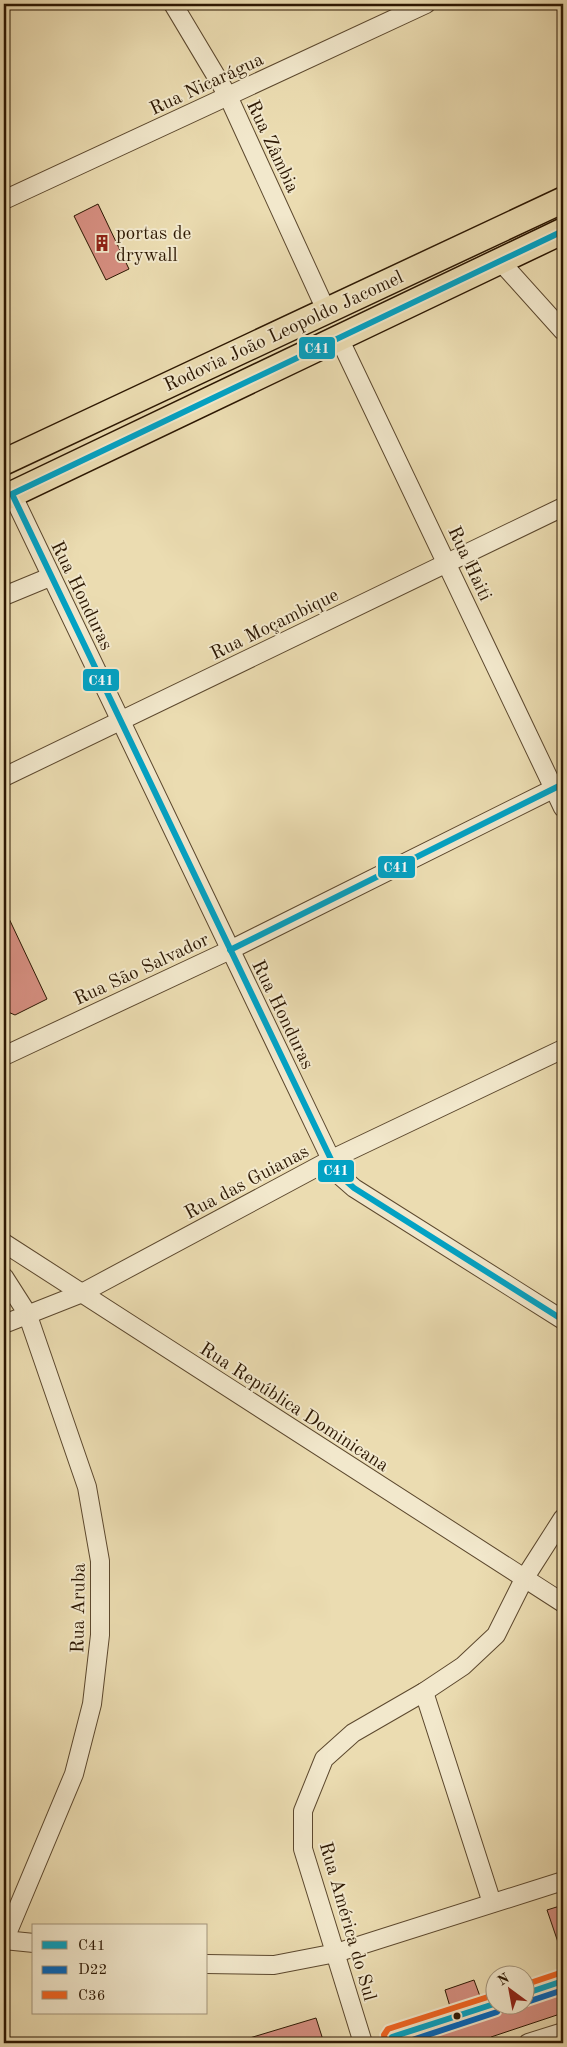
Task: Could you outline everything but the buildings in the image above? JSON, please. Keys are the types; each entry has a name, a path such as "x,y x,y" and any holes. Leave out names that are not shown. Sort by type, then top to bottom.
{"highway":[{"name":"Rodovia João Leopoldo Jacomel","path":"4,462 563,200"},
{"name":"Rodovia João Leopoldo Jacomel","path":"8,496 563,231"}],"street":[{"name":"Rua Zâmbia","path":"173,4 228,96 326,310"},
{"name":"Rua Nicarágua","path":"4,200 426,4"},
{"path":"500,261 563,331"},
{"name":"Rua Haiti","path":"339,338 559,786 563,808"},
{"name":"Rua Honduras","path":"8,496 121,721 338,1174 354,1188 563,1320"},
{"name":"Rua Moçambique","path":"4,777 563,507"},
{"path":"4,596 50,577"},
{"name":"Rua São Salvador","path":"4,1056 230,950 559,786"},
{"name":"Rua das Guianas","path":"4,1324 27,1313 80,1294 330,1160 563,1048"},
{"name":"Rua República Dominicana","path":"4,1244 563,1603"},
{"name":"Rua Aruba","path":"4,1277 27,1313 87,1488 100,1561 100,1635 92,1704 74,1774 4,1940"},
{"name":"Rua América do Sul","path":"362,2043 303,1849 303,1811 324,1759 353,1733 424,1692 463,1666 496,1635 524,1579 563,1518"},
{"path":"424,1692 492,1903"},
{"path":"208,1964 274,1965 336,1953 563,1880"},
{"path":"4,1940 32,1943"},
{"path":"528,2043 563,2032"}],"tunnel":[{"path":"534,1991 563,1981"},
{"path":"402,2034 484,2007"}],"transit line":[{"name":"C41","path":"563,231 12,494 338,1174 354,1188 563,1320"},
{"name":"C41","path":"230,950 563,784"},
{"name":"C36","path":"534,1982 560,1973"},
{"name":"C41","path":"534,1991 563,1981"},
{"name":"D22","path":"534,2000 563,1990"},
{"name":"C36","path":"385,2043 384,2035 388,2029 484,1998"},
{"name":"C41","path":"392,2037 484,2007"},
{"name":"D22","path":"403,2043 491,2014"}],"place":[{"name":"portas de drywall","path":"102,243"}]}
